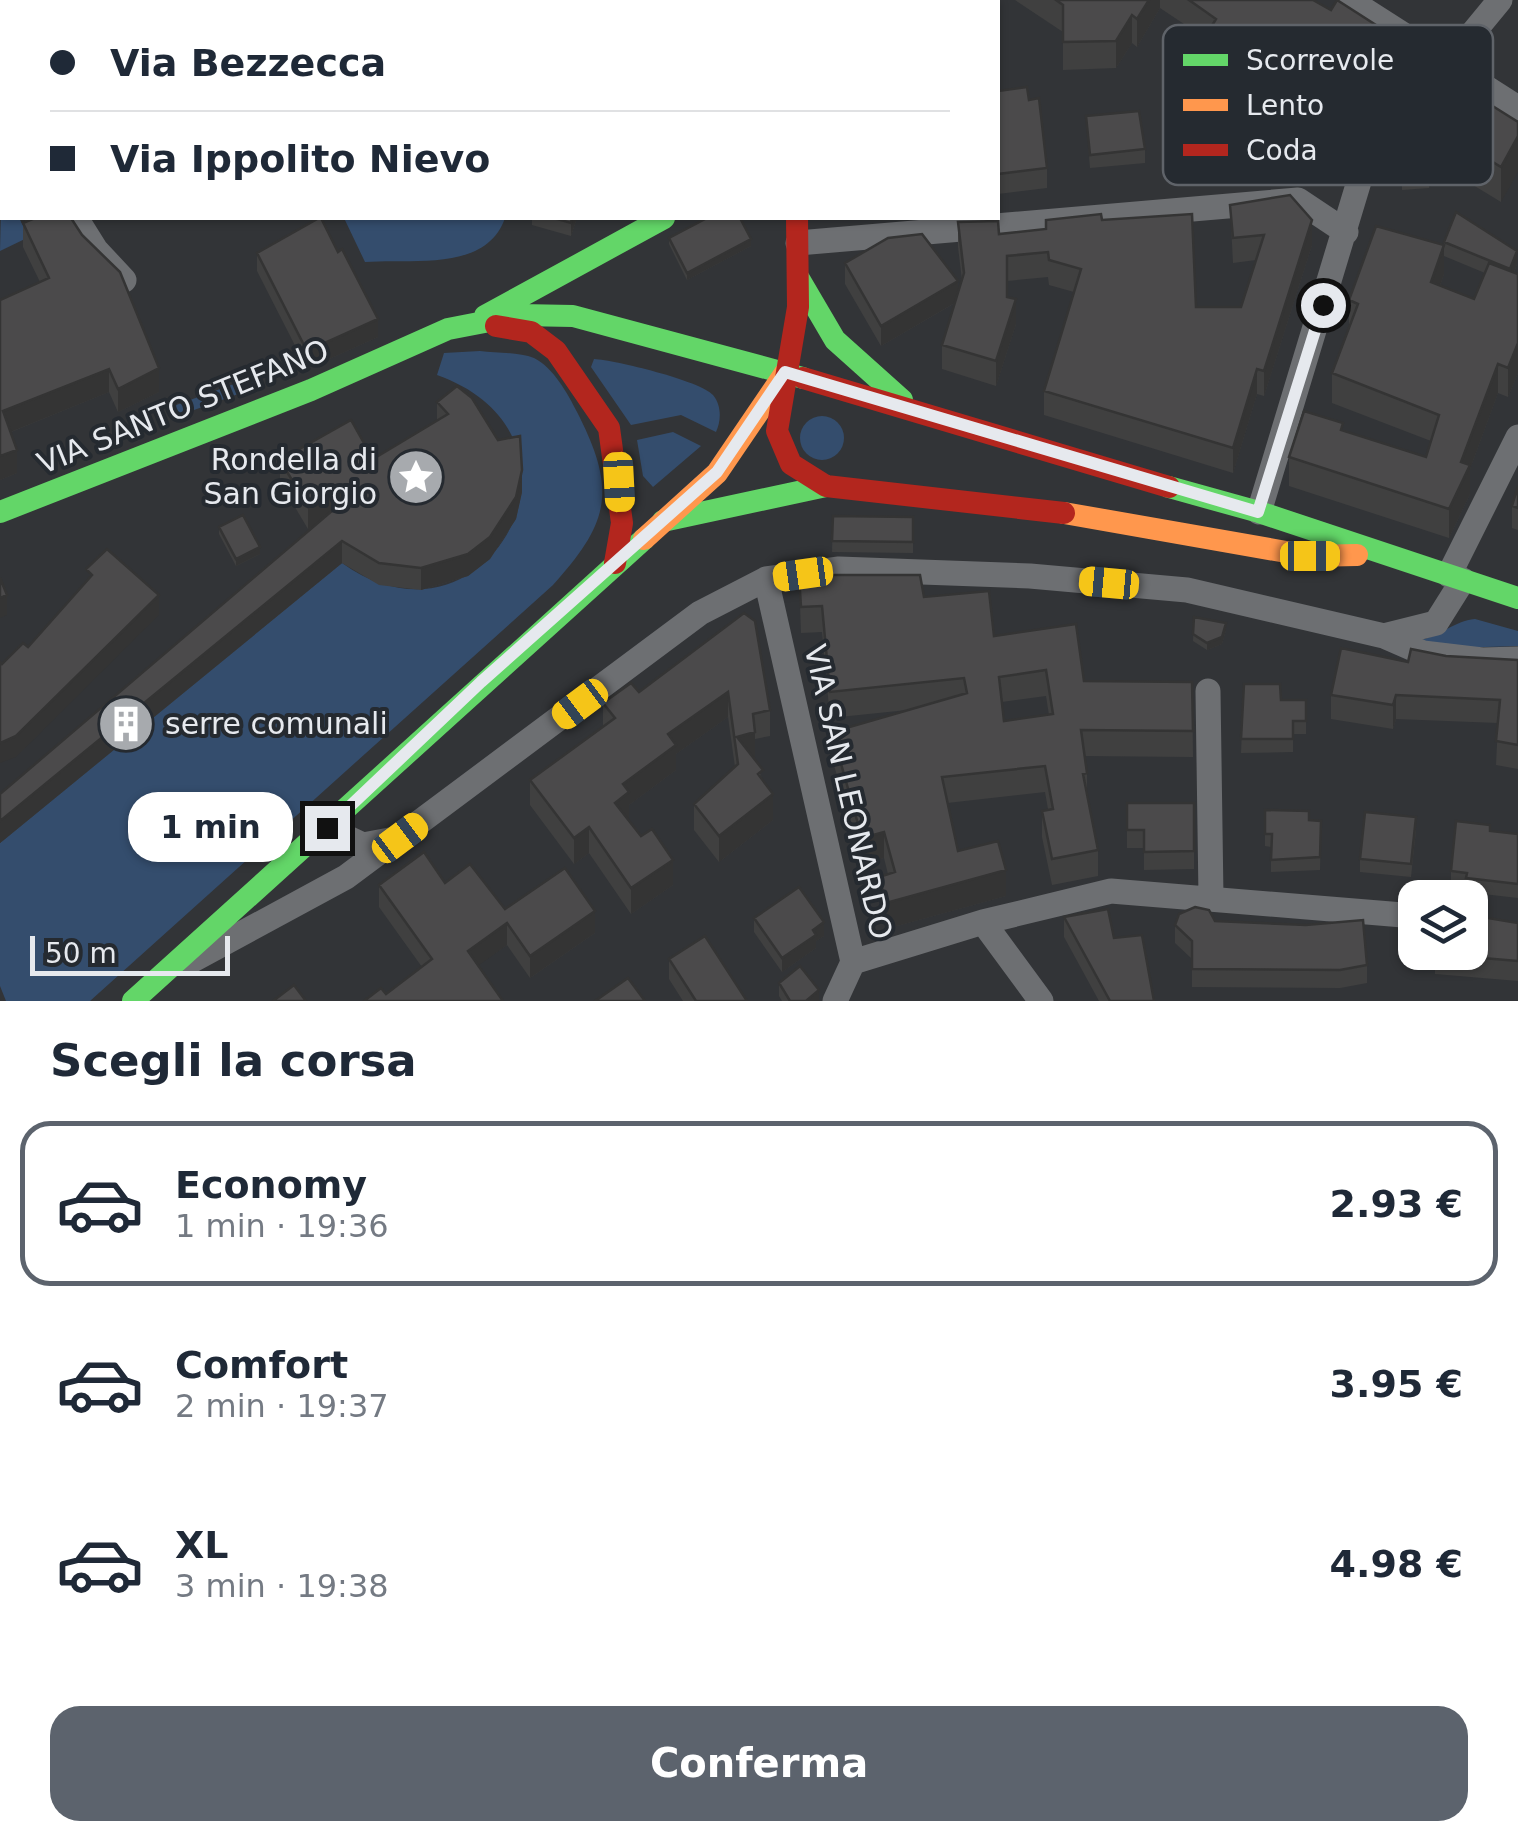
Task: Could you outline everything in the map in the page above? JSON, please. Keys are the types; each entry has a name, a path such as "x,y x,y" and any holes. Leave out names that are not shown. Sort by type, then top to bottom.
{"main road":[{"path":"475,322 660,220"},
{"path":"798,230 798,307 777,431 791,464 826,486"},
{"path":"573,316 580,282 627,236"},
{"path":"798,276 835,340 912,407"},
{"path":"475,322 520,315 573,316 785,372 912,407 1048,453 1258,512 1518,598"},
{"path":"475,322 531,332 556,352 609,428 622,524 615,563"},
{"name":"VIA SANTO STEFANO","path":"0,512 475,322"},
{"path":"132,1001 717,472 785,372"},
{"path":"1048,453 1052,494"},
{"path":"1115,522 1105,497 1117,481 1131,477"},
{"path":"662,521 826,486 1052,494 1115,522 1310,556 1386,555"}],"street":[{"path":"1349,0 1388,25"},
{"path":"1479,25 1500,0"},
{"path":"1493,92 1518,108"},
{"path":"1258,512 1359,185"},
{"path":"1000,218 1298,200 1346,232"},
{"path":"77,220 96,250 124,280"},
{"path":"798,230 965,220"},
{"path":"1384,636 1436,623 1518,436"},
{"path":"156,978 312,896 400,838 700,613 766,579 839,569 1030,576 1187,590 1384,636 1423,653 1482,660 1518,659"},
{"name":"VIA SAN LEONARDO","path":"766,579 853,962"},
{"path":"1208,691 1210,897"},
{"path":"327,828 362,845 400,838"},
{"path":"835,1001 853,962 982,922 1110,892 1398,914"},
{"path":"982,922 1040,1001"}],"shaded area":[{"path":"1,220 20,220 29,237 0,251"},
{"path":"345,220 504,220 495,236 464,255 424,261 365,262"},
{"path":"444,353 521,355 541,362 564,389 590,439 602,484 601,504 596,523 572,563 553,585 90,1001 6,1001 0,986 0,843 342,563 395,587 442,586 481,565 509,531 521,489 516,445 489,405 437,375"},
{"path":"594,359 657,372 705,389 716,399 719,409 716,432 681,415 631,425 591,367"},
{"path":"259,375 263,385 172,418 168,408"},
{"path":"822,416 837,423 844,438 837,453 822,460 807,453 800,438 807,423"},
{"path":"673,432 701,446 653,487 643,476 637,440"},
{"path":"1475,619 1518,631 1518,646 1453,648 1420,640 1460,623"}],"building":[{"path":"1056,0 1149,0 1137,19 1132,15 1116,41 1063,42 1063,5"},
{"path":"1189,0 1313,0 1331,10 1337,0 1376,25 1212,25 1216,19"},
{"path":"1027,87 1029,100 1039,98 1047,168 1000,174 1000,91"},
{"path":"1493,106 1518,122 1518,136 1501,167 1493,162"},
{"path":"1139,111 1145,149 1090,155 1086,116"},
{"path":"1290,195 1312,220 1264,371 1257,369 1233,448 1044,391 1081,269 1049,260 1048,252 1007,256 1007,297 1016,299 996,361 942,345 964,273 958,222 998,221 999,234 1046,229 1046,220 1101,214 1102,220 1192,214 1196,307 1241,307 1264,235 1233,238 1230,205"},
{"path":"1456,212 1517,251 1510,269 1444,242"},
{"path":"72,220 120,272 159,368 118,389 109,369 3,411 17,450 0,456 0,300 49,278 23,223"},
{"path":"322,220 338,252 342,249 378,319 307,351 257,253"},
{"path":"703,220 741,220 751,239 687,273 669,238"},
{"path":"1376,226 1444,245 1431,282 1474,299 1489,263 1518,274 1518,343 1508,368 1498,364 1461,462 1470,465 1449,509 1289,457 1304,411 1343,423 1341,430 1426,457 1439,415 1332,373 1358,304 1349,300"},
{"path":"922,234 958,281 881,326 845,263 888,238"},
{"path":"457,386 472,398 498,440 520,436 522,470 516,497 490,537 468,554 421,568 379,563 342,541 0,821 0,794 353,493 348,486 308,507 280,460 351,420 373,459 448,414 437,402"},
{"path":"1518,486 1518,508 1512,506"},
{"path":"243,515 260,547 236,559 219,527"},
{"path":"833,516 913,517 913,542 832,541"},
{"path":"107,549 159,595 16,736 0,743 0,662 23,643 28,647 92,575 86,569"},
{"path":"799,575 920,575 924,597 989,591 994,636 1076,624 1084,681 1192,682 1193,731 1081,730 1087,773 1083,774 1098,850 1052,859 1042,811 1053,809 1045,766 942,777 958,851 998,841 1006,870 886,903 879,877 895,872 884,832 862,838 832,732 967,693 964,678 830,692 822,606 801,607","holes":["1046,670 1053,714 1004,721 999,677"]},
{"path":"0,578 7,595 0,598"},
{"path":"744,613 755,621 770,710 753,714 755,732 737,737 763,770 758,774 773,794 719,836 694,804 738,764 728,692 668,734 676,745 623,784 629,792 615,803 641,836 652,829 673,860 631,888 589,827 574,838 530,780 615,718 603,703 631,683 639,692"},
{"path":"1194,617 1226,623 1222,637 1207,643 1193,634"},
{"path":"1341,648 1408,662 1411,649 1446,656 1518,660 1518,745 1496,741 1500,700 1396,695 1393,705 1331,695"},
{"path":"1244,684 1280,684 1281,700 1306,700 1306,721 1293,721 1293,739 1241,739"},
{"path":"1127,803 1194,803 1194,851 1144,852 1144,830 1127,830"},
{"path":"1265,810 1309,811 1309,820 1321,821 1320,857 1271,860 1272,834 1265,834"},
{"path":"1365,812 1416,817 1411,864 1360,859"},
{"path":"1456,821 1490,825 1490,831 1518,834 1518,884 1466,878 1467,873 1451,871"},
{"path":"424,852 445,883 470,864 505,909 565,868 595,911 530,956 507,923 468,951 503,1001 364,1001 381,988 386,994 432,959 379,885"},
{"path":"799,887 824,922 813,930 816,935 782,958 754,918"},
{"path":"1195,907 1209,910 1215,921 1306,925 1363,920 1367,965 1340,970 1192,969 1192,941 1175,925 1179,914"},
{"path":"1108,909 1114,938 1142,935 1154,1001 1110,1001 1064,917"},
{"path":"1488,918 1518,923 1518,961 1488,958"},
{"path":"705,936 747,1001 696,1001 669,959"},
{"path":"800,966 819,990 806,1001 790,1001 779,983"},
{"path":"628,978 645,1001 595,1001"},
{"path":"294,985 306,1001 273,1001"}],"traffic: fast":[{"path":"485,316 660,220"},
{"path":"798,277 835,340 902,400"},
{"path":"0,512 311,390 448,329 520,315 573,316 803,378"},
{"path":"663,521 826,486"},
{"path":"1169,487 1259,512 1518,598"},
{"path":"133,1001 644,539"}],"traffic: slow":[{"path":"644,539 717,473 785,373"},
{"path":"1064,513 1309,556 1357,555"}],"traffic: jam":[{"path":"797,220 798,307 777,431 791,464 826,486 1064,513"},
{"path":"496,326 531,332 556,351 609,428 622,523 615,563"},
{"path":"803,378 1169,487"}],"place":[{"name":"Rondella di San Giorgio","path":"416,477"},
{"name":"serre comunali","path":"126,724"}],"route":[{"path":"327,828 481,682 717,472 785,372 912,407 1048,453 1258,512 1323,305"}]}
